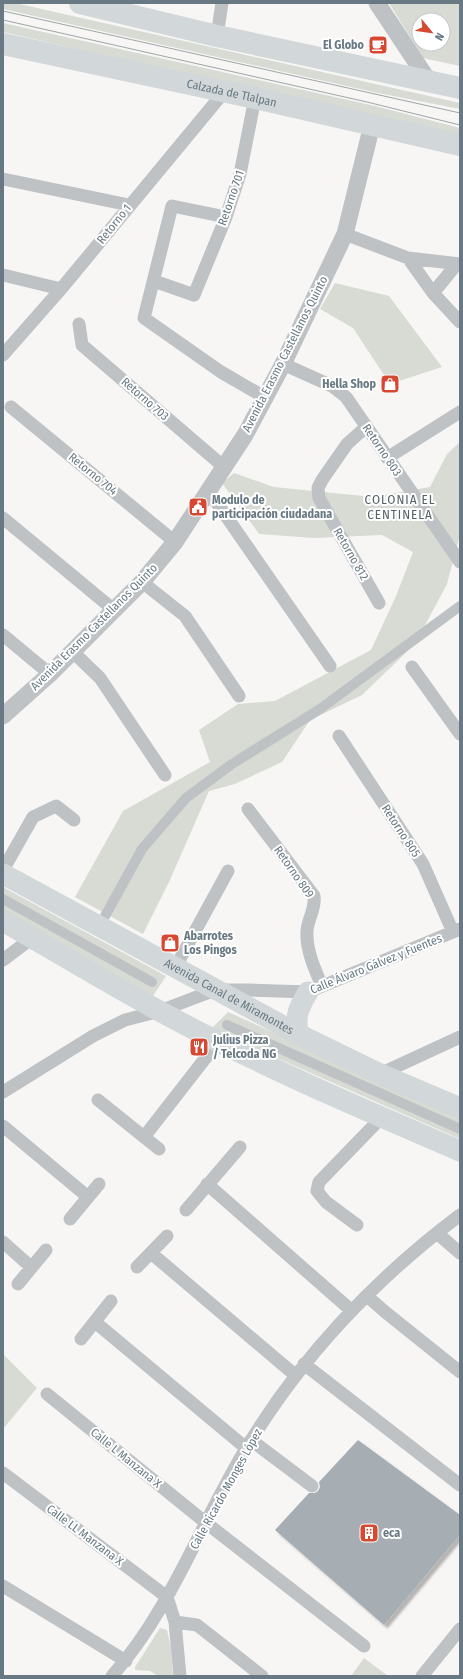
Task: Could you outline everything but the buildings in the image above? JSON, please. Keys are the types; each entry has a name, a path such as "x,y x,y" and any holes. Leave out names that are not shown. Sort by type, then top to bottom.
{"highway":[{"path":"80,3 127,8 217,36 460,88"},
{"name":"Calzada de Tlalpan","path":"3,44 255,98 460,145"}],"main road":[{"name":"Avenida Canal de Miramontes","path":"3,874 298,1034 380,1074 460,1108"},
{"path":"3,922 160,1011 222,1033 382,1117 460,1151"},
{"path":"298,1034 296,1017 299,1007 315,989"}],"street":[{"path":"217,36 222,3"},
{"path":"376,3 428,80"},
{"name":"Retorno 1","path":"3,355 61,289 224,92"},
{"name":"Retorno 701","path":"154,281 194,295 226,217 240,174 255,98"},
{"name":"Avenida Erasmo Castellanos Quinto","path":"3,716 50,674 142,582 175,542 224,467 266,398 345,234 372,125"},
{"path":"3,179 129,205"},
{"path":"226,217 172,206 144,318 221,372 266,398"},
{"path":"345,234 408,258 458,264"},
{"path":"408,258 433,293 460,322"},
{"path":"433,293 458,264"},
{"path":"3,275 61,289"},
{"name":"Retorno 703","path":"79,324 82,344 224,467"},
{"name":"Retorno 803","path":"283,364 332,386 346,397 460,562"},
{"name":"Retorno 704","path":"11,407 175,542"},
{"path":"387,458 460,412"},
{"name":"Retorno 812","path":"366,427 347,444 318,488 319,498 379,604"},
{"path":"207,494 217,503 330,666"},
{"path":"3,518 114,610"},
{"path":"142,582 185,616 239,696"},
{"path":"99,927 142,849 186,798 232,764 320,709 460,606"},
{"path":"3,635 50,674"},
{"path":"72,651 100,678 165,775"},
{"path":"412,667 460,734"},
{"name":"Retorno 805","path":"339,736 423,864 456,931"},
{"path":"3,870 33,818 56,806 74,820"},
{"name":"Retorno 809","path":"248,809 314,896 315,905 307,930 307,940 315,989"},
{"path":"175,968 228,871"},
{"path":"3,899 152,982"},
{"name":"Calle Álvaro Gálvez y Fuentes","path":"3,1092 92,1036 125,1020 160,1011 215,990 315,989 456,931"},
{"path":"3,960 32,938"},
{"path":"144,1137 222,1033 460,1129"},
{"path":"380,1074 460,1037"},
{"path":"98,1100 158,1149"},
{"path":"357,1225 326,1202 317,1191 319,1182 382,1117"},
{"path":"3,1126 88,1197"},
{"path":"186,1210 240,1147"},
{"path":"70,1219 99,1184"},
{"path":"207,1184 352,1311"},
{"name":"Calle Ricardo Monges López","path":"112,1676 126,1661 167,1597 205,1522 249,1444 304,1364 367,1296 437,1233 460,1216"},
{"path":"437,1233 460,1253"},
{"path":"137,1267 167,1236"},
{"path":"3,1242 31,1267"},
{"path":"18,1284 46,1250"},
{"path":"151,1253 295,1376"},
{"path":"367,1296 384,1312 460,1372"},
{"path":"81,1339 111,1301"},
{"path":"95,1322 249,1444 312,1486"},
{"path":"304,1364 460,1485"},
{"name":"Calle L Manzana X","path":"47,1394 205,1522 364,1646"},
{"name":"Calle LL Manzana X","path":"3,1473 167,1597"},
{"path":"3,1586 126,1661"},
{"path":"167,1597 175,1622 180,1676"},
{"path":"175,1622 197,1625 262,1676"},
{"path":"422,1676 460,1629"}],"shaded area":[{"path":"3,3 15,3 460,103 460,109 378,93 3,9"},
{"path":"389,3 460,3 460,66 423,58 419,52 451,52 451,12 411,12 411,39"},
{"path":"3,23 375,106 460,128 460,136 3,32"},
{"path":"335,283 389,296 442,367 390,384 353,328 320,309"},
{"path":"460,442 460,535 447,584 415,644 362,695 310,720 282,762 235,784 209,791 169,882 143,934 75,897 123,811 210,762 199,730 238,704 275,701 371,650 396,596 413,552 382,535 314,538 259,534 222,483 234,473 274,487 373,497 430,487 447,454"},
{"path":"3,887 166,976 153,996 3,911"},
{"path":"228,1012 460,1116 460,1139 211,1029"},
{"path":"3,1354 37,1388 3,1429"},
{"path":"160,1628 167,1630 171,1648 173,1676 158,1676 150,1671 135,1670 135,1667"},
{"path":"364,1658 388,1676 351,1676"}],"tram line":[{"path":"3,11 460,113"},
{"path":"3,20 367,102 460,125"}],"place":[{"name":"El Globo","path":"378,45"},
{"name":"Hella Shop","path":"390,384"},
{"name":"Modulo de participación ciudadana","path":"198,507"},
{"name":"Abarrotes Los Pingos","path":"170,943"},
{"name":"Julius Pizza / Telcoda NG","path":"199,1047"},
{"name":"eca","path":"369,1533"}],"district":[{"name":"COLONIA EL CENTINELA","path":"400,506"}]}
